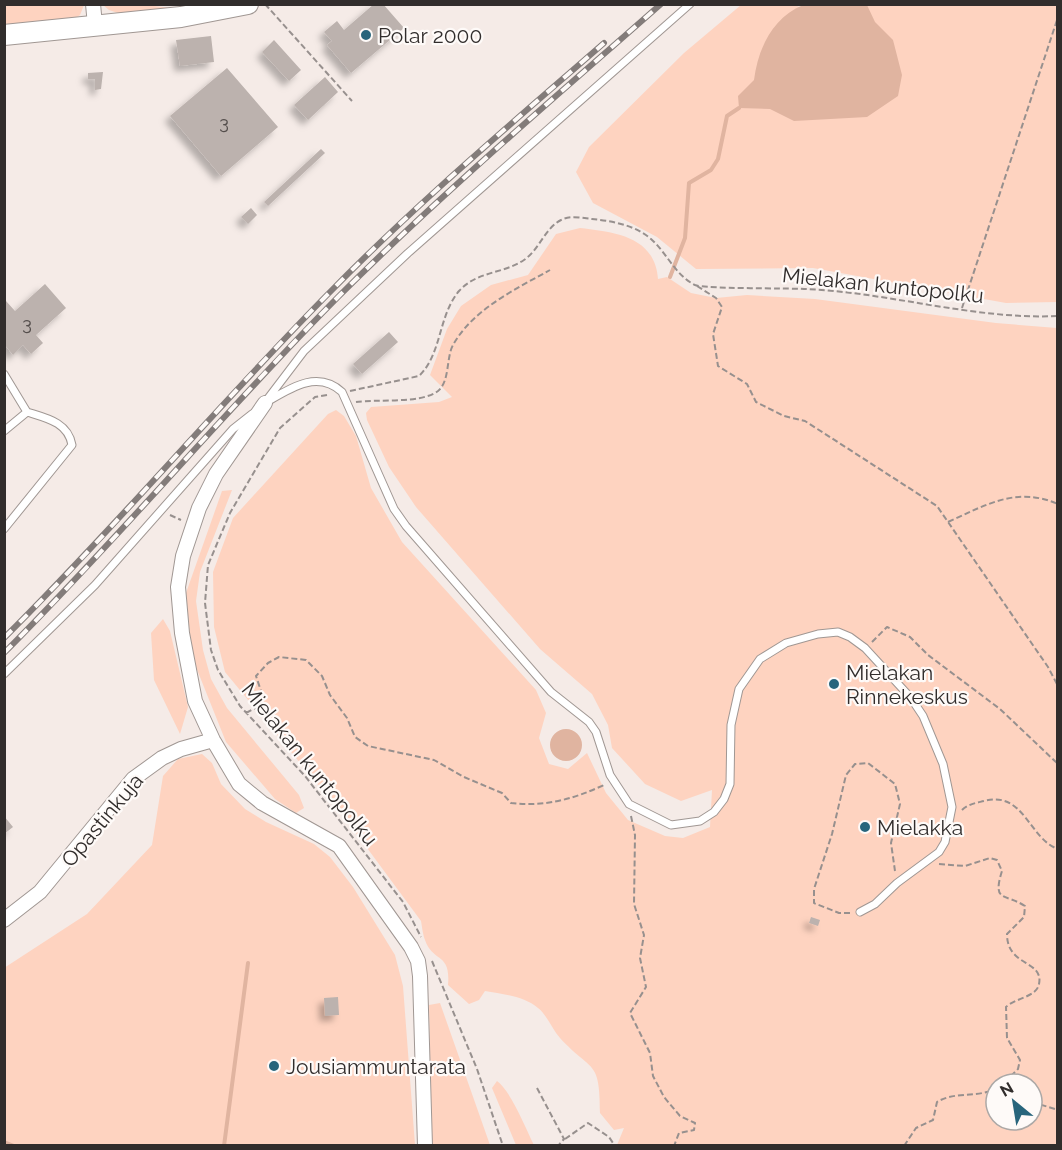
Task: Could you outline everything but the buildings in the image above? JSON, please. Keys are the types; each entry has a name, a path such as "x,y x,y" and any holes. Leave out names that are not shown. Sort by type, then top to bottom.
{"street":[{"path":"93,4 95,25"},
{"path":"4,35 248,4"},
{"path":"265,403 216,474 192,527 183,556 178,587 182,633 195,701 213,740 239,784 261,802 339,846 411,947 418,961 420,976 425,1146"},
{"name":"Opastinkuja","path":"4,920 40,892 133,779 162,758 181,749 213,740"}],"lane":[{"path":"265,403 304,351 408,253 690,4"},
{"path":"4,374 27,412 51,419 61,425 71,436 72,445 4,529"},
{"path":"4,674 95,585 233,429 265,403 299,384 316,381 335,386 348,404 389,498 406,526 551,692 589,722 596,732 613,781 629,804 670,825 700,821 714,812 730,784 731,725 739,689 760,659 786,643 818,634 837,632 850,637 866,648 911,698 923,716 936,743 952,807 949,826 939,852 897,883 875,904 860,912"},
{"path":"4,431 27,412"}],"path":[{"path":"265,4 352,101"},
{"path":"962,308 1058,17"},
{"name":"Mielakan kuntopolku","path":"422,939 403,902 305,776 246,713 228,689 212,650 205,603 208,565 230,513 280,428 315,397 419,376 433,355 443,317 459,292 480,275 523,261 562,219 573,217 613,222 633,228 651,239 673,267 697,286 834,290 962,308 1058,316"},
{"path":"348,404 420,397 438,391 445,382 447,358 464,329 505,296 550,270"},
{"path":"697,286 717,298 722,307 713,334 718,366 747,384 756,402 784,416 805,421 937,506 1048,667 1058,686"},
{"path":"948,522 994,501 1020,495 1058,504"},
{"path":"159,513 175,516 192,527"},
{"path":"866,648 887,627 910,637 928,655 1000,709 1058,764"},
{"path":"246,713 261,705 263,697 256,676 268,663 279,657 306,660 322,676 330,695 348,718 355,736 368,746 434,759 464,777 502,793 511,804 537,806 555,804 613,781"},
{"path":"860,912 839,913 814,903 814,890 834,825 846,774 855,764 868,763 895,784 900,804 891,843 897,883"},
{"path":"949,826 966,806 988,800 1009,802 1024,814 1045,845 1058,849"},
{"path":"629,804 635,835 634,904 644,935 640,958 646,987 630,1013 650,1053 653,1076 664,1097 680,1116 695,1123 694,1130 679,1133 674,1146"},
{"path":"927,862 965,866 990,858 997,860 1001,864 1002,871 997,887 999,893 1004,898 1025,906 1024,917 1007,934 1007,944 1015,957 1036,969 1040,977 1039,987 1034,993 1006,1007 1004,1021 1007,1038 1020,1060 1015,1072"},
{"path":"431,959 477,1069 503,1146"},
{"path":"537,1088 564,1139"},
{"path":"904,1146 916,1128 933,1119 937,1102 948,1096 984,1095"},
{"path":"558,1146 564,1139 588,1123 609,1137 615,1146"}],"shaded area":[{"path":"20,4 84,5 80,15 76,18 5,26 5,6"},
{"path":"136,4 172,8 200,6 121,14 103,5"},
{"path":"741,5 803,5 797,7 1057,5 1057,302 1006,303 813,268 696,269 657,237 593,203 576,172 589,147 684,53"},
{"path":"803,5 867,5 875,22 893,40 902,75 898,96 867,117 794,121 770,109 739,108 738,96 754,80 759,57 768,36 783,18"},
{"path":"580,228 631,239 649,253 658,279 667,277 691,293 716,298 747,295 815,299 996,323 1057,328 1057,1145 617,1145 624,1128 614,1130 600,1113 598,1083 592,1068 560,1038 544,1014 532,1004 513,996 485,991 479,1000 469,1004 448,985 447,967 428,947 421,921 339,810 225,672 214,627 213,572 233,518 328,414 336,410 344,416 356,436 371,488 402,542 536,690 546,713 539,738 549,764 568,769 587,753 606,793 628,820 665,836 683,838 710,827 712,790 681,801 645,784 612,748 608,725 592,694 540,649 416,507 389,467 367,420 366,413 371,407 439,402 452,397 430,375 447,329 461,306 491,285 528,275 556,234"},
{"path":"232,490 200,572 196,601 203,650 211,679 227,708 299,795 304,808 296,813 275,799 226,742 192,657 186,593 222,491"},
{"path":"163,619 170,631 188,707 180,734 154,680 151,633"},
{"path":"566,729 577,734 582,745 577,756 566,761 555,756 550,745 555,734"},
{"path":"202,754 212,763 221,784 245,809 266,822 314,844 330,857 353,887 395,955 403,986 415,1145 5,1145 4,968 87,914 152,845 163,776 178,759"},
{"path":"440,1003 490,1145 432,1145 429,1005"},
{"path":"497,1081 513,1101 534,1145 516,1145 492,1088"}],"waterway":[{"path":"670,277 685,238 689,183 711,170 718,159 727,116 739,108"},
{"path":"224,1146 248,963"},
{"path":"4,1142 14,1146"}],"railway":[{"path":"4,653 338,297 457,184 661,4"},
{"path":"4,638 87,553 288,335 363,259 464,165 604,43"}],"place":[{"name":"Polar 2000","path":"366,35"},
{"name":"Mielakan Rinnekeskus","path":"834,684"},
{"name":"Mielakka","path":"865,827"},
{"name":"Jousiammuntarata","path":"274,1066"}]}
